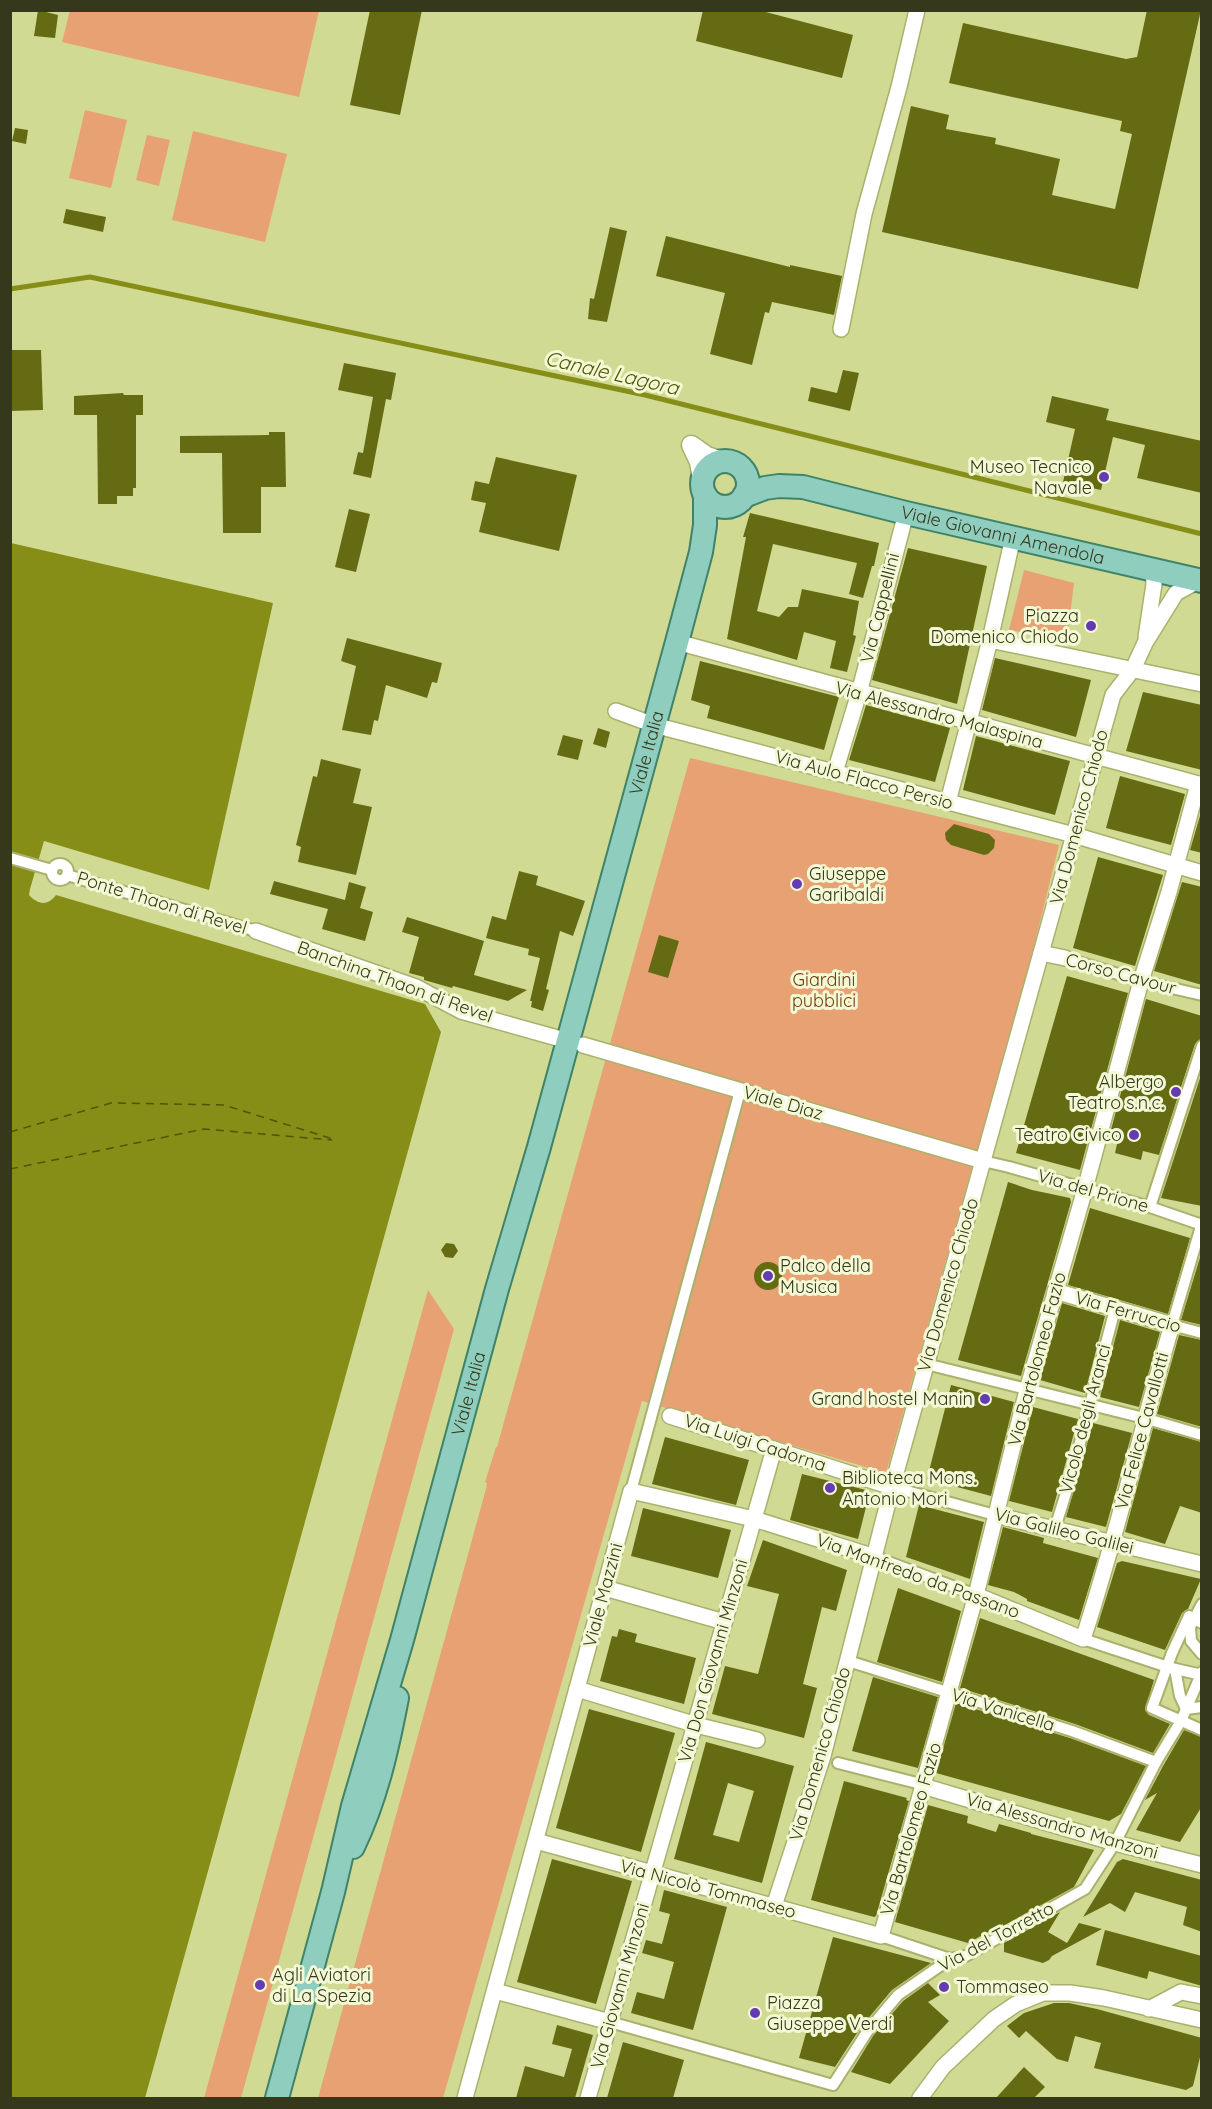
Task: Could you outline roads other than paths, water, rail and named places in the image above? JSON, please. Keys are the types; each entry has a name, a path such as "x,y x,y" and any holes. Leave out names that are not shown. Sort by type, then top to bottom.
{"main road":[{"name":"Viale Giovanni Amendola","path":"732,464 772,475 803,487 906,513 1200,581"},
{"path":"732,464 744,472 748,484 737,501 716,504 703,487 709,467 732,464"},
{"name":"Viale Italia","path":"277,2098 333,1892 353,1806 402,1640 497,1289 539,1147 559,1133 575,1043 600,978 592,954 701,552 705,525 703,487"},
{"name":"Viale Giovanni Amendola","path":"737,501 765,488 803,487"},
{"name":"Viale Italia","path":"701,552 711,531 737,501"},
{"name":"Viale Italia","path":"293,2098 312,2031 306,1992"}],"street":[{"path":"841,330 864,214 899,87 917,10"},
{"name":"Via Cappellini","path":"835,772 859,693 906,513"},
{"path":"948,802 990,640 1013,537"},
{"path":"1145,643 1154,585 1153,569"},
{"path":"1133,669 1145,643 1176,592 1200,581"},
{"path":"990,640 1202,684"},
{"name":"Via Alessandro Malaspina","path":"677,642 1200,785"},
{"name":"Via Domenico Chiodo","path":"774,1906 823,1756 892,1487 1095,756 1113,695 1133,669"},
{"name":"Via Aulo Flacco Persio","path":"616,711 654,725 1074,835 1202,873"},
{"name":"Via Bartolomeo Fazio","path":"881,1936 920,1784 976,1595 1027,1390 1085,1189 1141,981 1200,785"},
{"name":"Ponte Thaon di Revel","path":"10,858 52,870 53,877 58,880 64,879 67,874 256,931"},
{"name":"Banchina Thaon di Revel","path":"256,931 416,987 461,1011 575,1043"},
{"name":"Corso Cavour","path":"1041,953 1141,981 1202,995"},
{"name":"Viale Diaz","path":"575,1043 983,1161"},
{"path":"1150,1207 1202,1046"},
{"name":"Viale Mazzini","path":"465,2098 740,1090"},
{"name":"Via del Prione","path":"983,1161 1150,1207 1201,1224"},
{"name":"Via Felice Cavallotti","path":"1083,1639 1112,1544 1144,1418 1201,1224"},
{"name":"Via Ferruccio","path":"1055,1291 1202,1333"},
{"name":"Vicolo degli Aranci","path":"1054,1528 1071,1477 1115,1309"},
{"path":"926,1364 1144,1418 1202,1435"},
{"name":"Via Luigi Cadorna","path":"653,1411 892,1487"},
{"name":"Via Don Giovanni Minzoni","path":"652,1873 774,1449"},
{"name":"Via Galileo Galilei","path":"892,1487 995,1515 1202,1564"},
{"name":"Via Manfredo da Passano","path":"631,1491 754,1519 875,1557 1083,1639 1171,1668 1201,1674"},
{"path":"605,1588 724,1622"},
{"path":"1202,1604 1191,1641 1202,1654"},
{"path":"1195,1623 1189,1616 1171,1668 1152,1708 1202,1730"},
{"name":"Via Vanicella","path":"848,1661 1072,1731 1156,1762"},
{"path":"1171,1668 1186,1709 1202,1707"},
{"name":"Via del Torretto","path":"610,2022 833,2085 867,2032 898,1995 950,1959 966,1956 1085,1889 1115,1843 1156,1762 1181,1721 1201,1674"},
{"path":"577,1689 757,1740"},
{"name":"Via Alessandro Manzoni","path":"838,1763 920,1784 1115,1843 1202,1865"},
{"name":"Via Nicolò Tommaseo","path":"536,1841 881,1936"},
{"name":"Via Giovanni Minzoni","path":"588,2098 652,1873"},
{"path":"881,1936 950,1959"},
{"path":"495,1991 610,2022"},
{"path":"1149,2009 1181,1992 1202,1996"},
{"path":"920,2098 943,2067 994,2019 1016,2004 1043,1993 1081,1994 1202,2019"}],"waterway":[{"name":"Canale Lagora","path":"10,289 90,277 645,395 1202,534"}],"place":[{"name":"Museo Tecnico Navale","path":"1104,477"},
{"name":"Piazza Domenico Chiodo","path":"1091,626"},
{"name":"Giuseppe Garibaldi","path":"797,884"},
{"name":"Albergo Teatro s.n.c.","path":"1176,1092"},
{"name":"Teatro Civico","path":"1134,1135"},
{"name":"Palco della Musica","path":"768,1276"},
{"name":"Grand hostel Manin","path":"985,1399"},
{"name":"Biblioteca Mons. Antonio Mori","path":"830,1488"},
{"name":"Agli Aviatori di La Spezia","path":"260,1985"},
{"name":"Tommaseo","path":"944,1987"},
{"name":"Piazza Giuseppe Verdi","path":"755,2013"}],"park label":[{"name":"Giardini pubblici","path":"824,990"}]}
